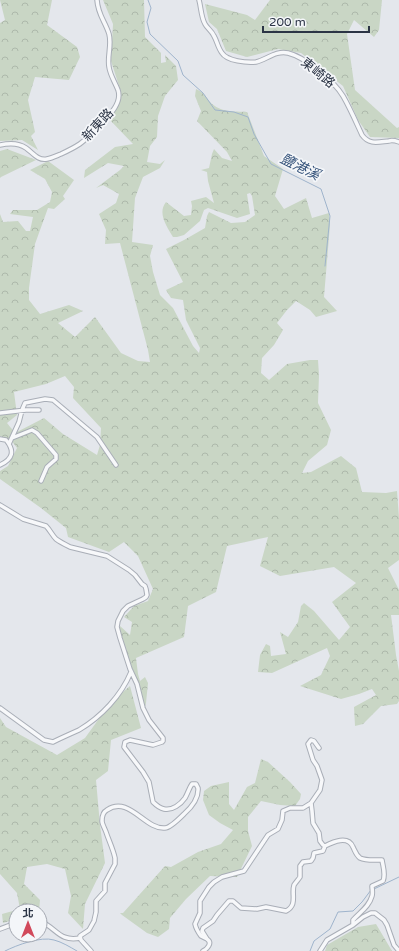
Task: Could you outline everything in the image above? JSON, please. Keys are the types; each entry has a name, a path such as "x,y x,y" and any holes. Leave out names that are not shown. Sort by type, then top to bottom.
{"street":[{"name":"新東路","path":"0,145 8,143 21,146 26,148 39,159 50,159 73,149 83,142 114,109 119,99 119,94 109,71 111,42 108,30 99,13 97,0"},
{"name":"東崎路","path":"199,0 205,24 213,33 221,52 225,57 255,62 282,52 295,56 310,64 330,81 342,95 364,138 373,142 391,140 399,142"},
{"path":"9,444 19,422 25,403 45,399 53,400 96,437 116,466"},
{"path":"0,413 22,410 39,410"},
{"path":"12,438 32,430 35,431 56,455 56,459 47,467 42,481"},
{"path":"0,439 6,440 11,447 12,454 7,461 0,465"},
{"path":"0,505 23,519 46,526 55,538 70,547 107,556 129,570 145,586 147,592 146,598 125,608 117,627 131,672 137,684 143,708 147,717 163,740 162,742 153,745 129,740 125,742 124,747 149,782 153,802 163,809 168,809 180,804 192,784 196,784 198,788 192,806 183,816 168,827 160,828 153,825 126,808 116,806 107,809 104,812 102,820 116,858 115,864 105,881 105,891 96,901 94,921 89,930 82,934 80,938 72,939 60,935 48,926"},
{"path":"0,708 44,740 53,742 78,730 100,714 123,687 131,672"},
{"path":"207,939 204,938 196,929 195,924 200,913 200,901 209,886 214,882 222,877 244,871 247,868 268,834 278,829 282,820 283,811 290,808 303,808 311,803 320,790 322,780 313,760 308,744 309,741 314,742 319,748"},
{"path":"311,803 313,823 319,834 320,841 325,846"},
{"path":"203,951 206,950 210,942 202,930 203,928 214,921 229,901 233,901 241,908 266,907 286,911 289,910 294,901 294,887 300,877 300,866 303,862 311,861 314,853 323,851 325,846 332,842 344,840 351,843 356,854 360,858 367,860 382,860 384,874 383,881 372,890 373,895 365,909 353,920 353,925"},
{"path":"320,951 327,940 371,913 384,920 394,945 399,951"},
{"path":"80,938 91,951"}],"green space":[{"path":"0,0 52,0 47,25 77,47 80,57 69,80 35,77 28,100 35,132 31,136 38,150 22,140 0,141 0,23 5,20"},
{"path":"103,0 144,0 145,37 161,53 161,63 166,62 165,55 176,66 178,80 165,96 158,116 157,137 150,146 147,162 160,164 165,160 160,168 143,177 135,198 132,242 153,245 150,256 160,295 173,308 193,346 199,353 200,348 186,320 183,300 171,298 166,290 183,282 166,249 205,228 209,212 231,223 245,222 255,215 252,196 250,193 247,194 250,214 237,218 208,208 204,210 200,221 184,235 173,237 164,220 162,211 166,202 184,216 191,215 191,201 206,197 214,203 207,172 201,170 209,168 214,149 222,158 232,161 227,152 197,121 201,111 195,96 196,89 203,93 214,106 218,108 227,111 247,112 264,156 283,169 275,196 284,209 306,198 312,218 329,213 330,225 324,297 337,311 316,317 310,310 296,301 277,323 283,330 274,345 262,358 261,373 269,380 287,364 318,360 318,403 331,430 327,445 308,461 302,473 311,472 341,456 356,468 362,492 386,493 397,491 399,518 399,560 388,568 399,590 399,615 391,615 399,671 399,701 397,704 381,706 363,724 355,726 354,707 376,695 372,689 341,699 300,686 321,675 330,656 327,648 272,673 258,672 260,655 266,644 270,646 271,656 286,654 280,632 288,637 298,622 301,606 304,603 314,611 339,640 350,627 332,602 356,583 334,567 280,576 260,566 268,537 227,546 216,592 188,606 184,637 136,658 140,681 145,677 148,683 145,707 137,680 123,645 120,631 120,626 130,635 132,622 124,617 134,606 148,601 153,589 138,556 124,542 109,552 68,537 66,528 0,479 0,471 8,466 17,448 11,440 0,436 0,214 3,222 18,221 26,231 30,231 33,217 10,214 13,210 37,210 50,202 52,192 45,179 30,170 48,161 74,180 63,196 65,199 54,209 48,208 35,244 29,288 29,300 40,314 69,305 83,311 58,323 75,337 95,317 121,353 138,361 150,362 120,243 105,244 106,230 99,214 116,203 119,194 103,185 96,188 124,166 108,163 84,178 85,170 115,147 133,144 109,119 120,100 121,92 111,61 113,24","holes":["65,376 74,387 73,398 101,428 100,445 97,455 63,434 44,418 15,433 7,423 17,415 14,392 46,384"]},
{"path":"270,0 382,0 379,30 374,37 354,20 347,34 355,90 397,128 399,127 399,138 370,137 358,120 343,86 301,53 278,49 247,57 226,51 217,29 209,22 205,4 247,15 255,20"},
{"path":"7,149 36,160 0,178 0,151"},
{"path":"130,686 141,728 111,740 108,771 96,780 105,863 85,904 83,929 68,913 71,896 65,869 47,864 27,867 24,884 40,900 40,903 19,903 17,893 0,874 0,718 6,727 57,755 85,738 111,702"},
{"path":"261,759 268,762 290,782 301,794 300,799 295,806 261,801 248,817 248,831 252,846 237,877 210,876 186,899 170,918 169,929 158,937 147,933 122,915 120,913 123,913 165,866 171,867 198,852 221,844 233,830 209,815 203,800 204,791 211,786 229,782 229,804 234,810 247,787 255,783"},
{"path":"8,912 8,921 3,923 2,914"},
{"path":"376,924 392,951 325,951 327,945 358,927"}],"waterway":[{"name":"鹽港溪","path":"148,0 151,8 147,22 150,34 178,61 183,75 203,93 215,110 234,112 248,117 254,134 271,164 321,189 330,216 325,266"},
{"path":"374,889 399,877"},
{"path":"310,951 314,941 330,929 338,912 353,911 371,890"},
{"path":"5,951 16,946 43,939 60,942 77,951"}]}
